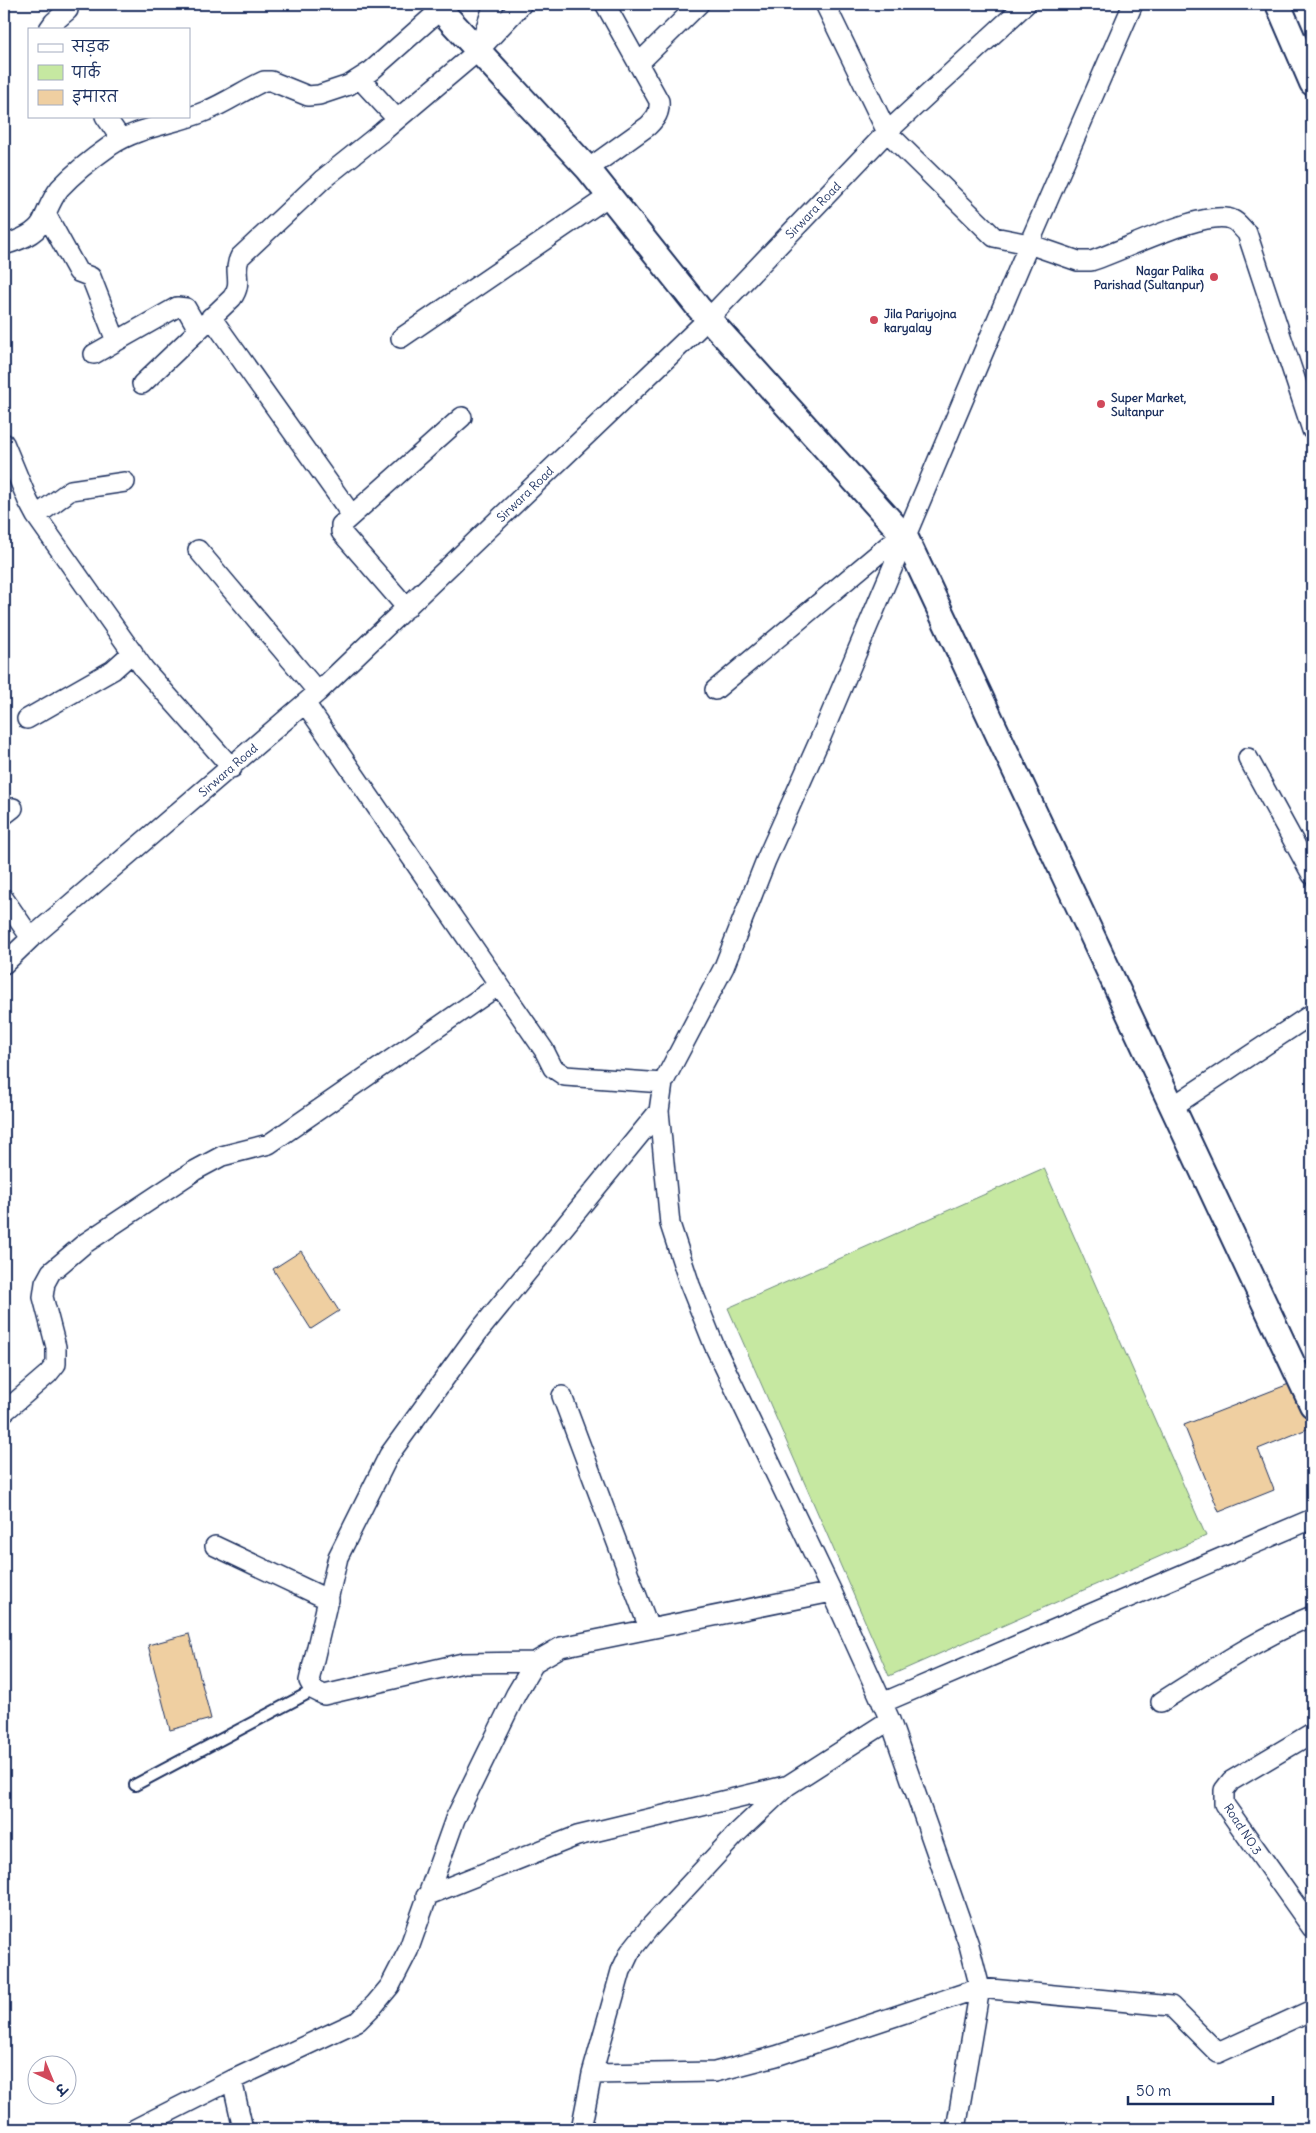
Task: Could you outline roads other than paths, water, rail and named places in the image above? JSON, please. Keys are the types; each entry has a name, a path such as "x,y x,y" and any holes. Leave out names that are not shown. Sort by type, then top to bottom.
{"street":[{"path":"478,51 494,4"},
{"path":"142,384 238,291 239,283 236,264 240,256 323,179 478,51 522,4"},
{"path":"588,169 648,126 660,110 659,101 605,4"},
{"path":"638,64 699,4"},
{"path":"825,4 887,132 994,237 1029,244 1078,261 1091,261 1176,228 1218,217 1234,220 1247,234 1312,430"},
{"name":"Sirwara Road","path":"4,964 31,938 312,698 708,318 887,132 1026,4"},
{"path":"956,2129 980,1988 969,1945 890,1720 832,1592 714,1345 690,1285 670,1224 659,1111 663,1083 724,968 766,860 1133,4"},
{"path":"1278,4 1312,83"},
{"path":"190,116 206,112 264,81 272,81 308,96 319,95 350,85 360,79 437,7 588,169 708,318 904,536 1312,1405"},
{"path":"50,28 68,10"},
{"path":"360,79 397,119"},
{"path":"107,118 121,139"},
{"path":"4,245 35,230 40,225 48,206 61,188 97,156 121,139 146,128 184,118"},
{"path":"401,338 609,196"},
{"path":"46,214 78,272 91,277 116,341"},
{"path":"94,354 181,306 186,308 204,323 351,514"},
{"path":"407,608 342,532 341,525 351,514 462,417"},
{"path":"4,443 36,516 156,683 232,768"},
{"path":"36,516 71,490 125,482"},
{"path":"715,690 904,536"},
{"path":"198,550 312,698 499,985 544,1050 553,1068 565,1076 663,1083"},
{"path":"27,719 112,670 133,652"},
{"path":"1248,758 1312,875"},
{"path":"4,900 31,938"},
{"path":"4,1412 48,1374 56,1364 56,1347 42,1297 45,1283 51,1272 84,1244 194,1171 222,1156 269,1144 499,985"},
{"path":"1172,1108 1312,1014"},
{"path":"659,1111 479,1331 389,1455 338,1558 308,1681 314,1690 324,1695 463,1663 535,1662 561,1647 832,1592"},
{"path":"562,1396 648,1628"},
{"path":"882,1702 1312,1519"},
{"path":"216,1546 329,1600"},
{"path":"1161,1702 1252,1643 1312,1616"},
{"path":"135,2129 232,2080 358,2021 376,2004 390,1986 408,1950 455,1819 516,1694 535,1662"},
{"path":"581,2129 592,2074 621,1971 630,1952 649,1928 738,1832 787,1786 890,1720"},
{"name":"Road NO.3","path":"1312,1733 1231,1781 1224,1790 1224,1804 1312,1928"},
{"path":"426,1896 577,1836 787,1786"},
{"path":"592,2074 715,2072 776,2056 980,1988 1171,2006 1218,2053 1312,2010"},
{"path":"232,2080 243,2129"}],"lane":[{"path":"135,1785 314,1690"}],"place":[{"name":"Nagar Palika Parishad (Sultanpur)","path":"1214,277"},
{"name":"Jila Pariyojna karyalay","path":"874,320"},
{"name":"Super Market, Sultanpur","path":"1101,404"}]}
